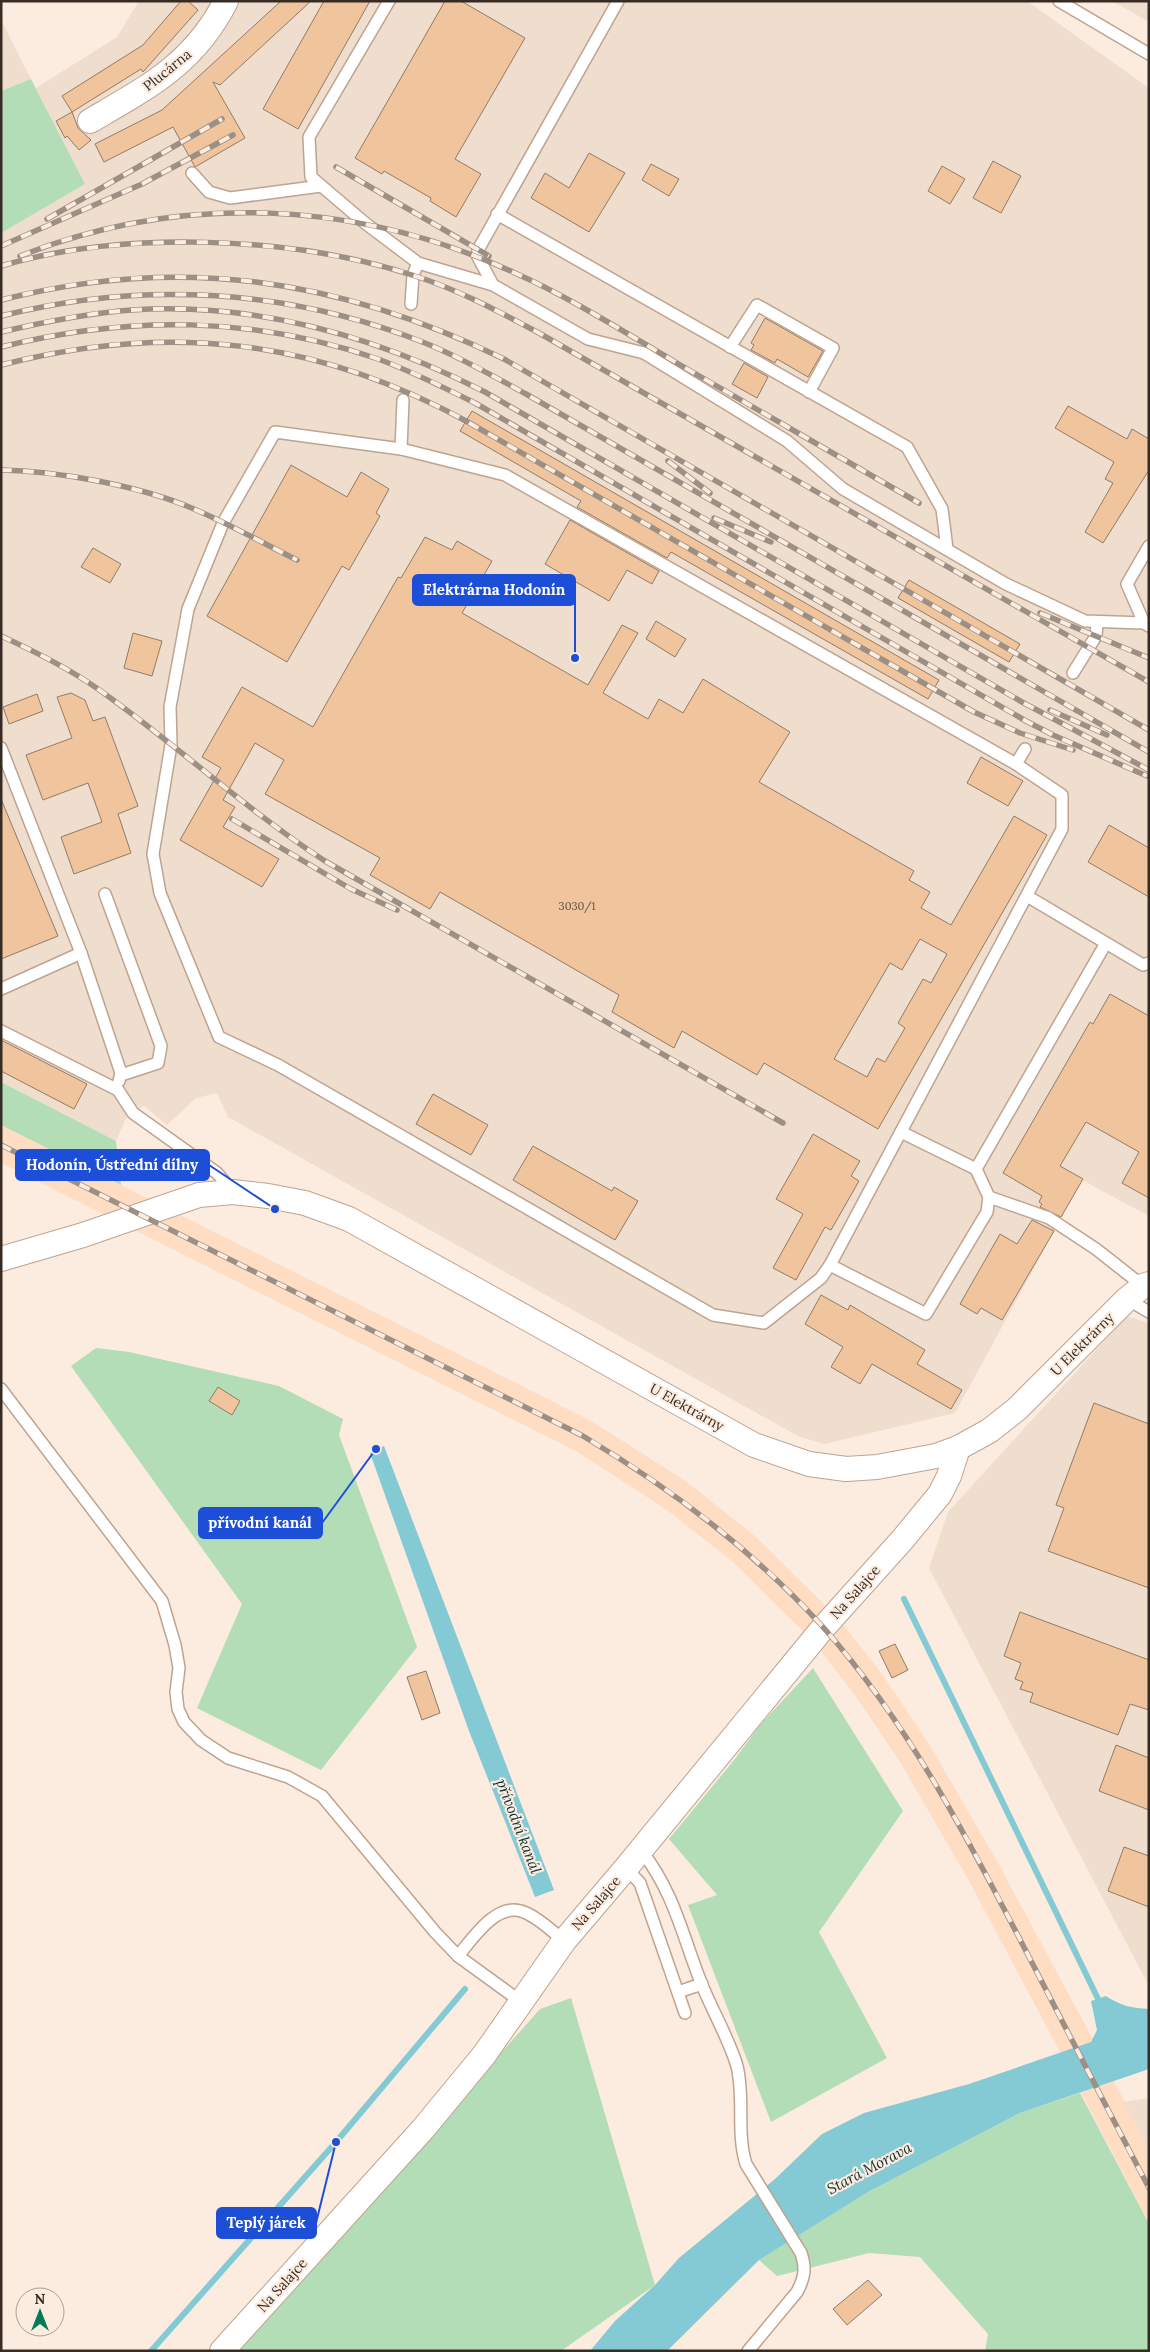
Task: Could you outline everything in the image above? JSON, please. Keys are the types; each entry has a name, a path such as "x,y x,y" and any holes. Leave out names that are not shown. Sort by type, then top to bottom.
{"street":[{"name":"Plucárna","path":"90,121 155,83 197,46 219,16 226,1"},
{"name":"U Elektrárny","path":"1,1259 83,1235 200,1195 232,1192 305,1203 349,1219 754,1445 809,1464 846,1468 878,1467 936,1456 958,1448 989,1431 1018,1409 1140,1290"},
{"name":"Na Salajce","path":"222,2351 423,2129 484,2055 564,1940 634,1859 823,1628 904,1539 940,1494 949,1476 958,1448"}],"lane":[{"path":"389,1 309,137 311,177 365,223 418,263 493,285 588,339 644,354 787,441 843,489 1006,584 1085,621 1146,624 1127,584 1149,546"},
{"path":"493,285 478,257 478,250 618,1"},
{"path":"1060,1 1149,54"},
{"path":"192,174 209,192 230,198 321,186"},
{"path":"497,214 907,448 942,509 947,549"},
{"path":"411,304 413,275 418,263"},
{"path":"730,347 757,306 833,348 810,392"},
{"path":"401,449 403,400"},
{"path":"275,432 401,449 506,475 1016,764 1062,795 1062,829 830,1265 821,1278 764,1323 713,1315 278,1065 219,1037 160,893 153,854 171,745 170,707 188,609 223,524 275,432"},
{"path":"1073,673 1096,636 1097,622"},
{"path":"1,748 81,953 121,1075 118,1090"},
{"path":"1016,764 1026,749"},
{"path":"105,894 161,1046 158,1062 121,1075"},
{"path":"1027,896 1143,965 1149,963"},
{"path":"976,1169 1106,943"},
{"path":"1,989 81,953"},
{"path":"1,1031 118,1090 133,1113 217,1173 232,1192"},
{"path":"830,1265 926,1314 987,1212 989,1197 976,1169 901,1132"},
{"path":"989,1197 1049,1218 1096,1249 1140,1290 1149,1312"},
{"path":"1,1389 162,1600 175,1645 179,1668 176,1692 178,1709 184,1722 201,1740 228,1758 288,1777 322,1796 435,1932 458,1956 520,2001"},
{"path":"634,1859 658,1873 678,1916 702,1984 736,2065 742,2096 742,2150 746,2164 801,2253 806,2267 803,2281 748,2351"},
{"path":"634,1859 640,1883 685,2013"},
{"path":"458,1956 489,1920 507,1910 524,1912 564,1940"},
{"path":"678,1992 702,1984"}],"shaded area":[{"path":"139,1 312,1 297,19 313,1 1027,1 1149,88 1149,1216 1082,1180 955,1413 824,1444 798,1436 228,1117 217,1093 196,1098 167,1125 144,1106 127,1116 116,1141 1,1082 1,233 85,184 36,88 117,37"},
{"path":"1112,1 1149,1 1149,22"},
{"path":"1,20 31,79 1,91"},
{"path":"1,1125 593,1422 687,1482 756,1537 838,1618 882,1674 929,1744 998,1863 1089,2032 1149,2150 1149,2224 968,1879 900,1762 855,1695 812,1640 733,1562 667,1510 576,1451 1,1163"},
{"path":"1127,1316 1149,1323 1149,1986 929,1568 948,1512"},
{"path":"1149,2098 1149,2150 1124,2102"}],"green space":[{"path":"31,79 85,184 1,233 1,91"},
{"path":"1,1082 116,1141 121,1185 1,1125"},
{"path":"96,1348 129,1352 279,1386 343,1419 339,1435 417,1647 321,1770 197,1708 242,1604 71,1366"},
{"path":"813,1668 903,1811 819,1932 887,2058 771,2122 688,1905 717,1895 669,1839 735,1759 759,1726"},
{"path":"571,1998 655,2285 561,2351 237,2351 540,2009"},
{"path":"1080,2093 1149,2224 1149,2351 985,2351 988,2334 920,2257 869,2253 777,2276 759,2260 868,2192 1020,2113"}],"water":[{"path":"384,1446 554,1890 535,1897 469,1731 370,1453"},
{"name":"Stará Morava","path":"1106,1996 1127,2006 1149,2009 1149,2069 1020,2113 868,2192 759,2260 667,2351 590,2351 615,2321 655,2285 679,2258 775,2179 822,2134 864,2113 969,2084 1091,2042 1097,2030 1091,2001"}],"building":[{"path":"181,1 188,1 198,10 143,72 141,69 72,112 62,96 143,45"},
{"path":"281,1 311,1 220,85 213,82 245,138 195,167 173,127 104,162 95,144 162,110"},
{"path":"324,1 370,1 298,129 263,109"},
{"path":"445,1 461,1 525,38 455,159 481,174 456,217 430,201 431,198 384,171 382,174 355,158"},
{"path":"72,112 78,128 91,140 79,150 67,136 65,138 56,121"},
{"path":"589,153 625,173 589,232 531,198 545,173 569,188"},
{"path":"993,161 1021,176 1001,213 973,198"},
{"path":"651,164 679,179 669,196 642,180"},
{"path":"942,166 965,179 950,204 928,191"},
{"path":"765,318 823,351 808,377 777,359 775,363 751,350 754,345 751,343"},
{"path":"744,363 768,377 757,398 732,384"},
{"path":"1068,406 1127,439 1132,429 1149,439 1149,470 1103,543 1085,532 1113,483 1105,479 1114,462 1055,428"},
{"path":"472,411 939,680 928,699 671,552 667,558 577,507 581,501 460,431"},
{"path":"291,465 347,497 361,472 389,489 376,513 380,516 349,570 342,566 287,662 207,616"},
{"path":"570,520 659,571 652,584 627,570 609,601 545,564"},
{"path":"425,537 452,550 457,541 492,561 462,613 588,685 622,625 638,633 603,693 648,719 659,699 683,713 703,679 790,732 759,782 914,871 909,880 930,892 921,908 951,925 1014,816 1047,835 878,1129 764,1063 757,1075 682,1031 674,1048 612,1012 619,995 440,892 430,909 370,875 380,858 265,794 284,760 255,743 223,800 235,807 223,827 279,859 262,887 180,840 221,768 202,757 242,687 313,727 398,577 401,578","holes":["920,939 947,954 931,983 923,979 898,1023 905,1028 885,1062 877,1058 867,1077 834,1059 890,963 902,970"]},
{"path":"93,548 121,564 110,583 81,567"},
{"path":"909,580 1020,644 1009,662 898,598"},
{"path":"656,621 686,639 675,657 646,639"},
{"path":"133,633 162,641 152,676 124,668"},
{"path":"71,693 85,700 93,721 105,717 138,806 118,814 131,853 74,874 61,837 102,822 88,783 43,800 26,755 72,738 57,697"},
{"path":"37,694 43,711 9,724 3,707"},
{"path":"981,757 1023,781 1008,806 967,783"},
{"path":"1,799 58,936 1,959"},
{"path":"1109,825 1149,848 1149,897 1088,862"},
{"path":"1110,994 1149,1016 1149,1198 1122,1183 1139,1152 1086,1122 1060,1166 1083,1179 1061,1217 1040,1207 1042,1204 1039,1202 1042,1196 1003,1173 1090,1022 1093,1024"},
{"path":"1,1040 87,1084 74,1109 1,1071"},
{"path":"433,1094 488,1125 471,1155 416,1124"},
{"path":"813,1134 860,1161 851,1176 859,1181 831,1230 825,1227 796,1280 773,1268 803,1214 776,1199"},
{"path":"533,1146 612,1191 614,1187 638,1201 615,1240 513,1180"},
{"path":"1032,1220 1054,1231 1002,1320 981,1308 977,1314 960,1304 1000,1234 1017,1244"},
{"path":"821,1295 848,1310 850,1305 925,1350 917,1364 962,1390 951,1409 872,1364 860,1384 831,1367 843,1347 805,1324"},
{"path":"218,1387 240,1401 232,1415 209,1401"},
{"path":"1094,1403 1149,1424 1149,1588 1048,1551 1064,1508 1056,1505"},
{"path":"1020,1612 1149,1660 1149,1710 1130,1704 1118,1735 1030,1702 1033,1693 1020,1689 1023,1682 1015,1679 1021,1663 1004,1656"},
{"path":"895,1644 908,1670 892,1678 879,1651"},
{"path":"426,1671 440,1713 422,1720 407,1677"},
{"path":"1116,1745 1149,1758 1149,1810 1099,1791"},
{"path":"1124,1847 1149,1856 1149,1907 1108,1891"},
{"path":"868,2280 882,2295 847,2325 833,2309"}],"waterway":[{"path":"904,1599 1101,2005"},
{"path":"151,2351 336,2142 465,1989"}],"railway":[{"path":"47,219 222,119"},
{"path":"1,246 142,184 233,135"},
{"path":"336,167 489,256"},
{"path":"20,256 81,235 143,221 206,214 269,213 332,219 394,231 455,249 515,273 556,293 919,503"},
{"path":"1,266 49,254 100,247 153,243 207,242 314,252 365,262 429,281 477,301 539,333 1149,682"},
{"path":"1,300 67,286 132,279 195,277 258,282 320,293 381,310 442,332 504,359 1149,730"},
{"path":"1,316 54,305 108,297 162,294 215,296 269,301 321,311 374,325 425,343 464,361 526,394 1149,752"},
{"path":"1,332 49,321 99,313 178,309 224,312 314,327 358,339 401,354 485,392 1022,702 1149,770"},
{"path":"1,347 96,329 144,325 191,325 238,328 284,334 378,359 415,374 475,403 1026,721 1053,735 1147,776"},
{"path":"1,365 63,352 123,344 182,342 240,346 297,356 353,372 410,393 466,421 974,712 1020,733 1073,750"},
{"path":"668,461 710,493"},
{"path":"1,470 74,477 150,493 194,509 297,560"},
{"path":"714,518 771,542"},
{"path":"1040,613 1149,658"},
{"path":"1,636 51,660 98,689 267,820 325,861 783,1123"},
{"path":"1050,710 1107,735"},
{"path":"232,819 351,889 397,910"},
{"path":"1,1145 583,1436 680,1499 768,1572 823,1627 854,1664 910,1743 959,1825 1149,2188"}],"place":[{"name":"Elektrárna Hodonín","path":"575,658"},
{"name":"Hodonín, Ústřední dílny","path":"275,1209"},
{"name":"přívodní kanál","path":"376,1449"},
{"name":"Teplý járek","path":"336,2142"}]}
